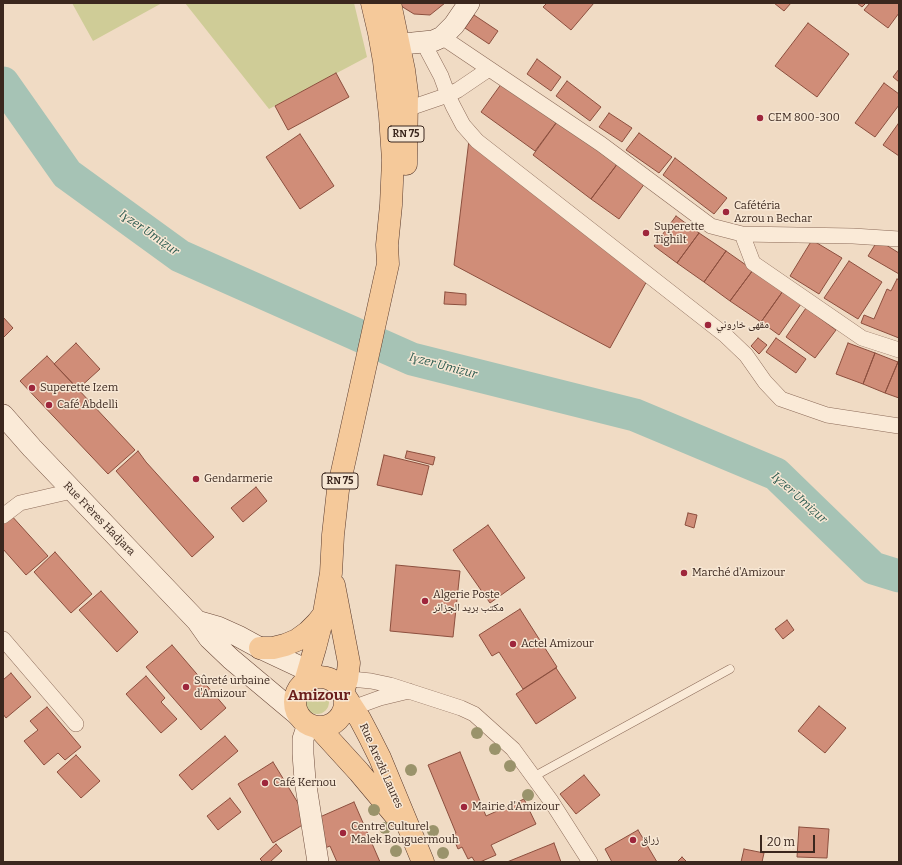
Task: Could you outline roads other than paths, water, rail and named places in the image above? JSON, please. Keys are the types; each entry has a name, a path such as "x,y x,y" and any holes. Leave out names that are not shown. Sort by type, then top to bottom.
{"main road":[{"name":"RN 75","path":"372,3 404,70 407,93 405,212 402,230 393,256 388,264"},
{"name":"RN 75","path":"333,688 324,613 331,573 332,536 338,490 388,264 387,245 392,205 393,160 386,77 390,43 390,3"},
{"path":"390,43 433,40 454,25 469,3"},
{"name":"Rue Frères Hadjara","path":"3,415 72,491 196,621 209,638 231,659 308,722"},
{"name":"RN 75","path":"331,573 349,663 333,688"},
{"path":"260,648 273,648 297,640 317,624 324,613"},
{"path":"196,621 218,627 238,636 333,688"},
{"path":"333,688 339,719 326,727 308,722 297,710 297,692 333,688"},
{"name":"Rue Arezki Laures","path":"333,688 370,738 380,758 423,862"},
{"path":"308,722 303,739 303,754 305,780 318,862"},
{"name":"Rue Arezki Laures","path":"308,722 378,793 413,838"}],"street":[{"path":"433,40 490,69 601,144 711,226 742,234 853,236 899,239"},
{"path":"433,40 441,76 448,95 463,125 477,140 726,335 746,355 765,382 781,399 827,415 899,426"},
{"path":"406,110 448,95 490,69"},
{"path":"742,234 753,263 862,338 899,350"},
{"path":"3,516 20,503 72,491"},
{"path":"3,639 76,724"},
{"path":"333,688 371,681 409,691 461,708 474,714 512,749 534,777 590,862"},
{"path":"333,688 380,698 409,691"}],"lane":[{"path":"534,777 730,669"}],"waterway":[{"name":"Iɣzer Umiẓur","path":"3,83 67,174 180,256 412,359 635,415 776,474 873,568 899,576"}],"place":[{"name":"CEM 800-300","path":"760,118"},
{"name":"Cafétéria Azrou n Bechar","path":"726,212"},
{"name":"Superette Tighilt","path":"646,233"},
{"name":"مقهى خاروني","path":"708,325"},
{"name":"Superette Izem","path":"32,388"},
{"name":"Café Abdelli","path":"49,405"},
{"name":"Gendarmerie","path":"196,479"},
{"name":"Marché d'Amizour","path":"684,573"},
{"name":"Algerie Poste مكتب بريد الجزائر","path":"425,601"},
{"name":"Actel Amizour","path":"513,644"},
{"name":"Sûreté urbaine d'Amizour","path":"186,687"},
{"name":"Café Kernou","path":"265,783"},
{"name":"Mairie d'Amizour","path":"464,807"},
{"name":"Centre Culturel Malek Bouguermouh","path":"343,833"},
{"name":"زراق","path":"633,840"}],"district":[{"name":"Amizour","path":"319,696"}]}
